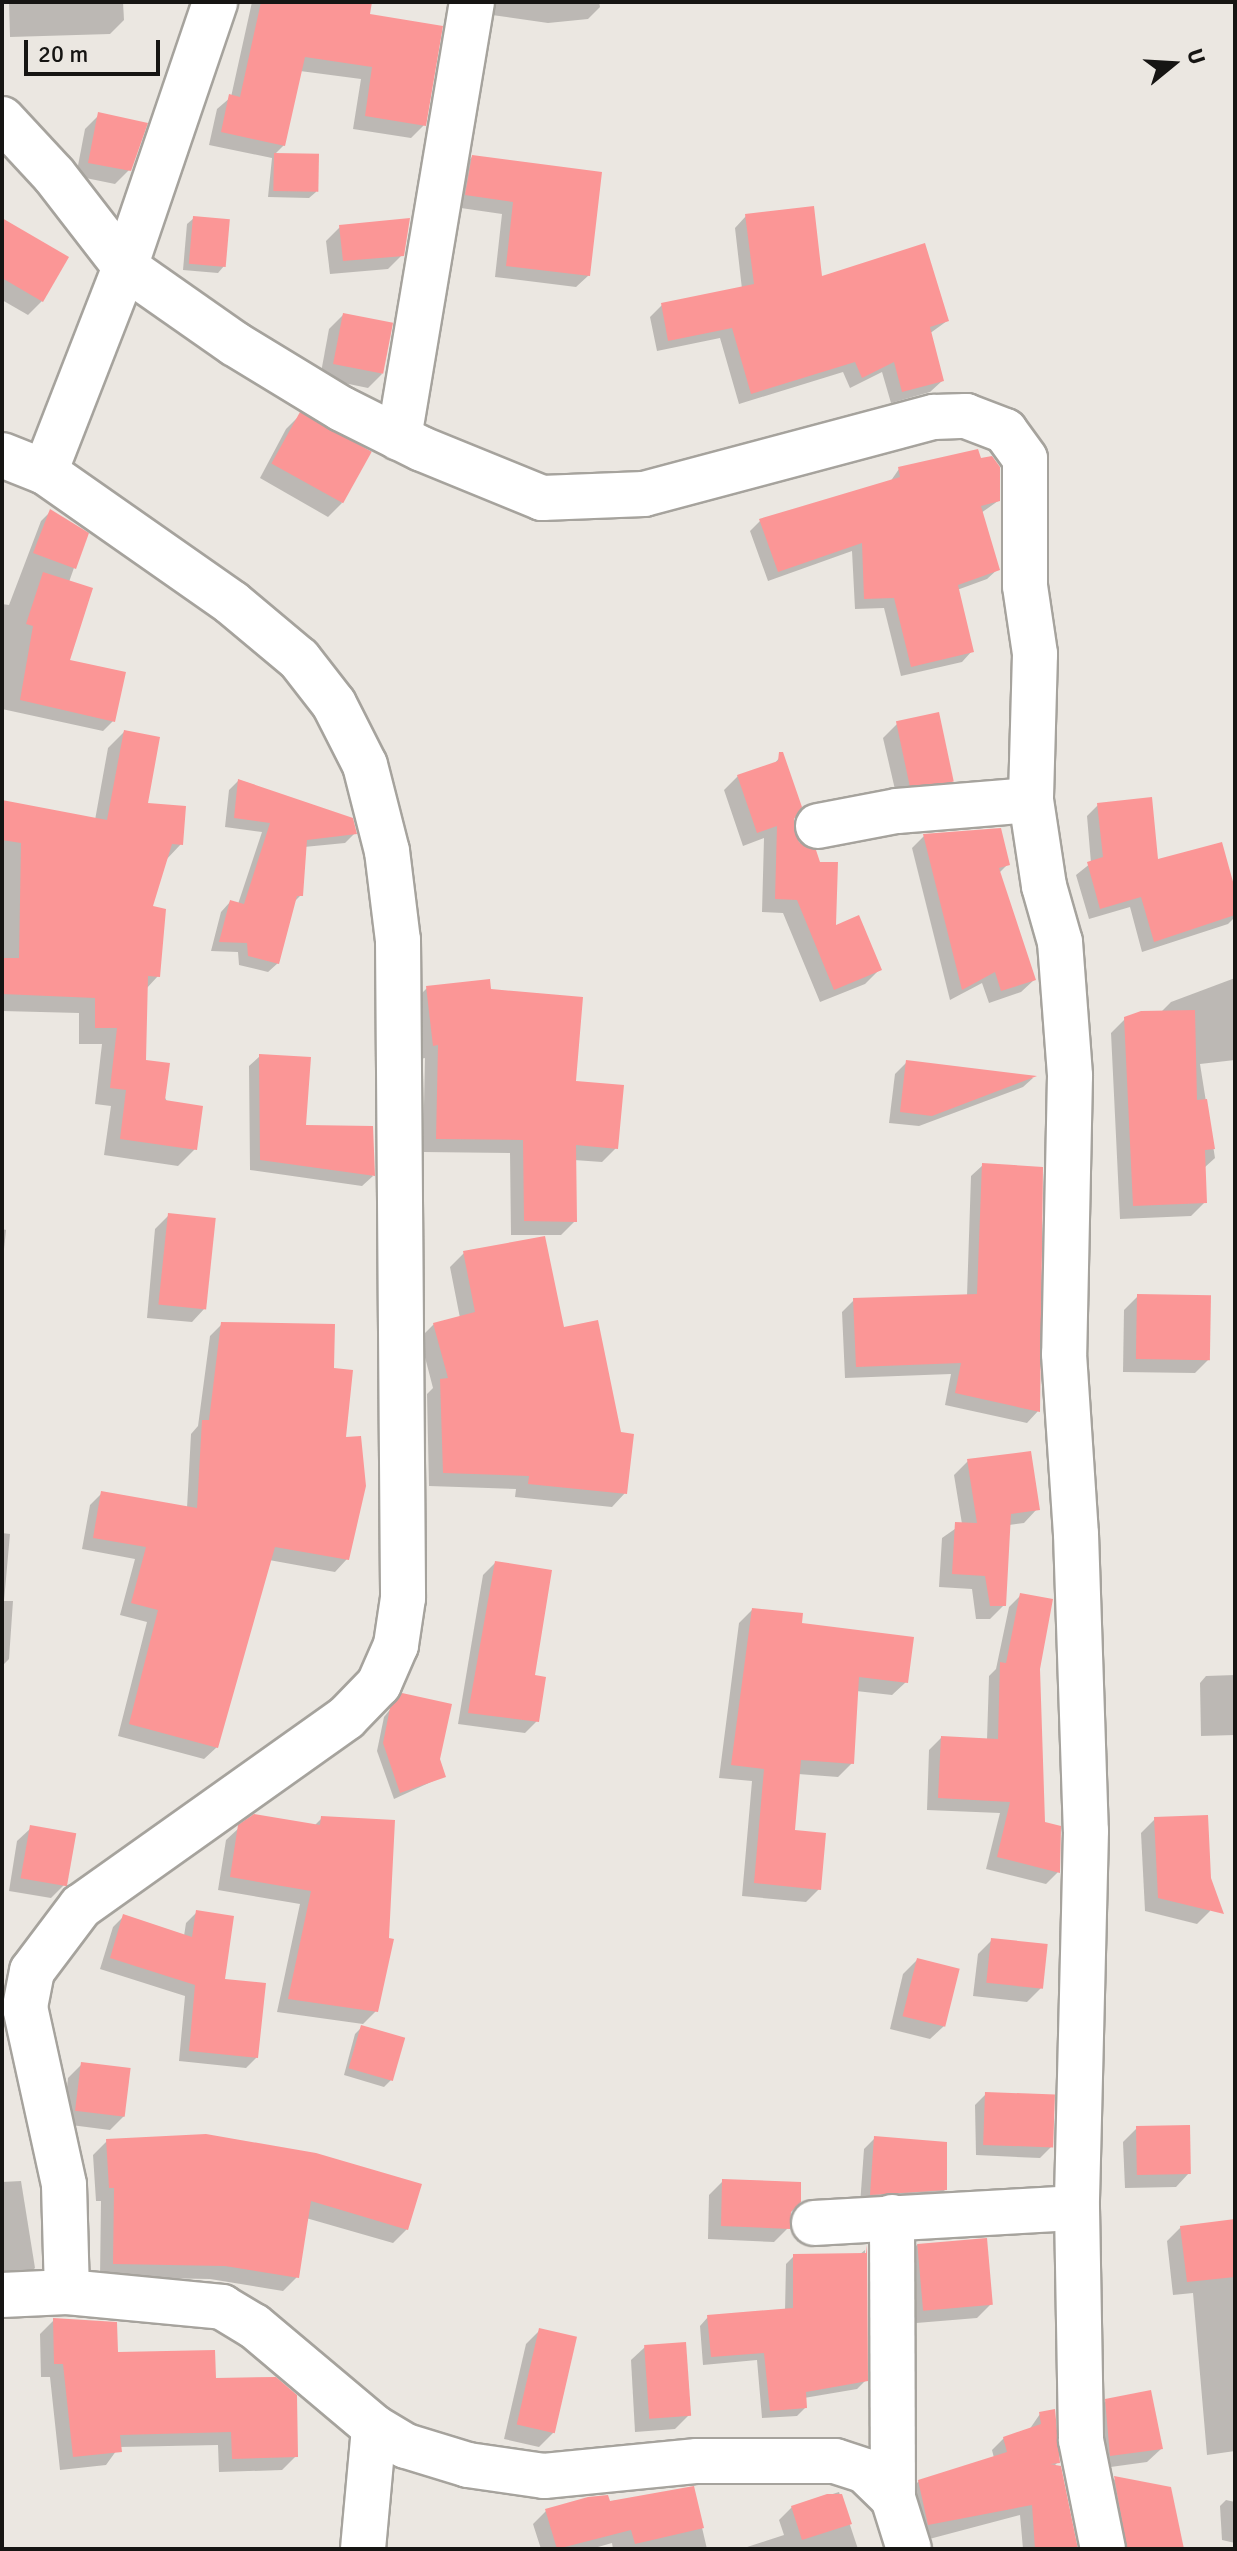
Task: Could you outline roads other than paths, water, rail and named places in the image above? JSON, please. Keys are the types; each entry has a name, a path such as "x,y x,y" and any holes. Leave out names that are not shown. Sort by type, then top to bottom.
{"street":[{"path":"45,472 125,267 215,2"},
{"path":"399,438 472,2"},
{"path":"2,119 54,175 125,267 235,344 399,438 542,498 584,500 644,494 934,417 966,416 1005,431 1025,459 1025,586 1035,654 1031,800 1044,886 1060,942 1070,1076 1064,1354 1076,1534 1086,1831 1077,2208 1081,2440 1103,2549"},
{"path":"2,455 45,472 232,603 299,659 334,704 365,765 387,851 398,940 403,1598 399,1634 379,1684 346,1718 81,1906 32,1971 25,2007 64,2185 67,2292"},
{"path":"818,826 897,811 1031,800"},
{"path":"814,2223 1077,2208"},
{"path":"892,2217 893,2498 909,2549"},
{"path":"2,2295 67,2292 222,2307 254,2326 374,2427 406,2446 468,2465 544,2476 697,2461 835,2461 865,2471 893,2498"},
{"path":"363,2549 374,2427"}]}
